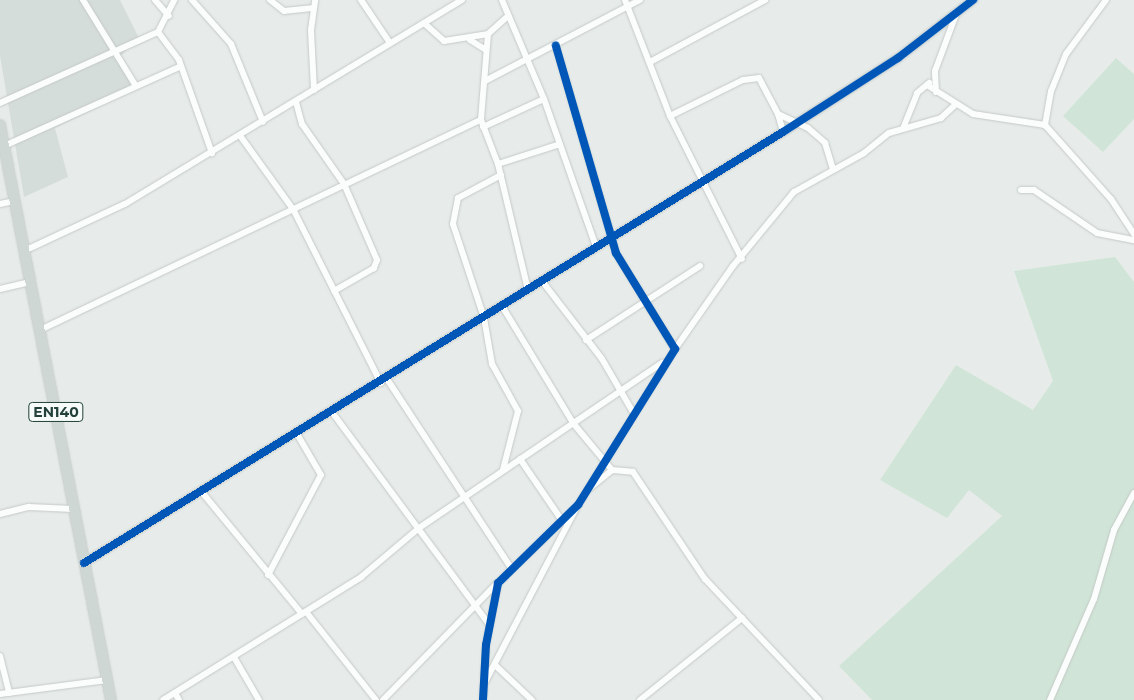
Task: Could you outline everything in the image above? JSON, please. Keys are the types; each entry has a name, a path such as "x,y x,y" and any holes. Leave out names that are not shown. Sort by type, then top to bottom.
{"main road":[{"name":"EN140","path":"0,125 111,700"}],"street":[{"path":"83,0 136,86"},
{"path":"155,0 170,16"},
{"path":"0,103 116,53 158,32 170,16 174,0"},
{"path":"192,0 231,44 263,122"},
{"path":"270,0 284,11 314,8"},
{"path":"314,90 316,77 311,50 315,0"},
{"path":"361,0 390,44"},
{"path":"24,251 125,204 241,137 462,0"},
{"path":"502,0 544,99 596,247"},
{"path":"625,0 670,116 735,252 742,259"},
{"path":"485,81 556,46 640,0"},
{"path":"650,62 765,0"},
{"path":"84,563 384,381 701,181 796,124 898,58 972,0"},
{"path":"1045,124 1051,91 1063,61 1106,0"},
{"path":"904,126 917,93 933,80 957,12"},
{"path":"424,23 444,41 470,40 488,34 508,16"},
{"path":"158,32 181,66 212,153"},
{"path":"488,34 482,123 498,164 528,290"},
{"path":"470,40 486,50"},
{"path":"556,46 622,266 675,349"},
{"path":"4,146 181,66"},
{"path":"316,77 329,81"},
{"path":"670,116 755,77 778,114 783,132"},
{"path":"933,80 936,92"},
{"path":"927,85 954,106 973,114 1045,124 1111,198 1134,234"},
{"path":"40,330 344,184 482,123 544,99"},
{"path":"296,102 302,124 344,184 377,263 334,291"},
{"path":"484,685 496,666 578,505 633,412 733,266 742,259 794,192 904,126 941,118 954,106"},
{"path":"778,114 825,143 832,169"},
{"path":"241,137 293,209 334,291 384,381 465,497 511,568"},
{"path":"498,164 560,144"},
{"path":"501,175 468,190 454,210 454,224 484,318 492,364 518,411 503,470"},
{"path":"1021,190 1034,190 1098,233 1134,240"},
{"path":"0,204 14,202"},
{"path":"733,266 735,252"},
{"path":"586,340 700,266"},
{"path":"542,281 624,390 633,412"},
{"path":"0,289 30,282"},
{"path":"502,306 573,423 603,463 612,470"},
{"path":"163,700 235,659 361,577 419,528 668,360"},
{"path":"332,412 419,528 472,607 489,624"},
{"path":"268,575 321,475 297,434"},
{"path":"520,459 561,519"},
{"path":"587,491 612,470 627,469 638,477 665,525 705,580 819,700"},
{"path":"202,491 268,575 305,613 376,700"},
{"path":"1050,700 1094,600 1114,530 1134,493"},
{"path":"383,700 511,568 578,505"},
{"path":"0,514 29,507 73,508"},
{"path":"483,700 489,624 498,583"},
{"path":"732,624 735,610"},
{"path":"640,700 732,624 742,618"},
{"path":"0,656 9,693"},
{"path":"235,659 259,700"},
{"path":"496,666 532,700"},
{"path":"1,700 0,694 107,680"},
{"path":"175,693 179,700"}],"shaded area":[{"path":"0,0 120,0 139,38 121,56 140,87 55,128 68,177 24,197 0,56"}],"green space":[{"path":"1116,58 1134,74 1134,119 1103,152 1063,116"},
{"path":"1115,257 1134,282 1134,700 872,700 839,666 1002,516 969,490 947,518 880,480 956,365 1033,410 1053,381 1014,271"}],"cycle path":[{"path":"84,563 783,132 898,58 973,0"},
{"path":"483,700 486,645 498,583 578,505 675,349 616,253 556,46"}]}
